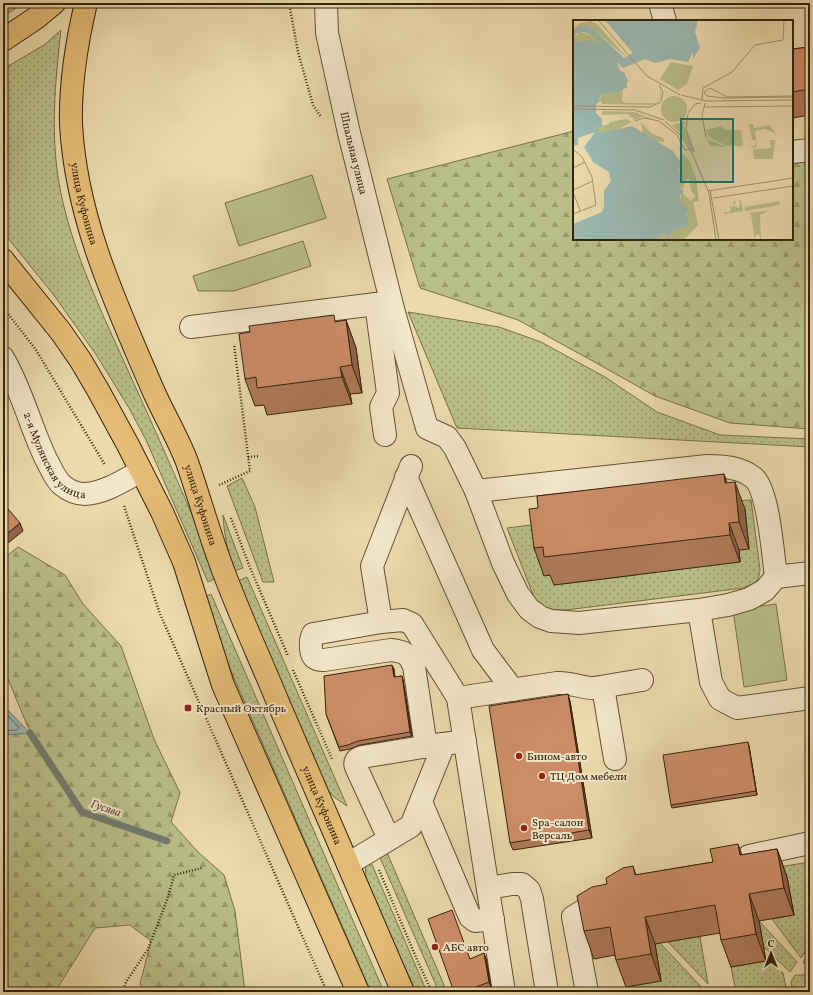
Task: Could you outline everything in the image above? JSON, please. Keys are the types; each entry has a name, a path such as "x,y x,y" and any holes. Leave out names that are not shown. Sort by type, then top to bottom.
{"main road":[{"path":"3,40 36,18 54,3"},
{"name":"улица Куфонина","path":"86,3 80,28 76,58 71,122 79,183 94,247 149,380 186,459 227,581 403,992"},
{"path":"3,260 61,332 81,362 98,390 162,512 184,562 223,685 358,992"}],"street":[{"name":"Шпальная улица","path":"326,3 327,33 387,305"},
{"path":"660,3 665,20"},
{"path":"793,152 810,150"},
{"path":"191,327 387,305"},
{"path":"385,434 381,408 388,393 387,305"},
{"path":"387,305 426,428 447,437 462,461 476,491 503,562 518,594 529,609 540,617 551,621 579,623 699,610 728,605 749,599 765,590 776,577 810,573"},
{"name":"2-я Мулянская улица","path":"3,358 20,392 36,437 53,473 62,484 71,491 84,494 117,484 141,470"},
{"path":"476,491 707,466 723,466 736,469 747,473 755,479 764,498 776,577"},
{"path":"380,622 372,566 408,472 483,650 513,690"},
{"path":"699,610 711,682 720,699 737,708 810,698"},
{"path":"348,864 411,826 445,744 458,698 412,624 402,620 380,622 313,634 311,643 314,656 317,660 324,660 391,650 402,651 410,656 445,744 488,888 504,992"},
{"path":"458,698 566,682 586,688 603,687 642,680"},
{"path":"603,687 615,759"},
{"path":"389,839 356,768 356,761 358,758 362,757 445,744"},
{"path":"421,802 470,917 475,921 493,919"},
{"path":"726,862 810,843"},
{"path":"488,888 522,884 529,890 532,899 547,992"},
{"path":"587,992 572,917 622,888"}],"path":[{"path":"3,307 36,350 117,484 160,614 327,992"},
{"path":"219,485 250,470 231,322"},
{"path":"248,457 259,456"},
{"path":"216,478 222,492"},
{"path":"230,514 251,570 288,656"},
{"path":"291,664 334,764"},
{"path":"371,850 432,992"},
{"path":"123,992 126,982 148,949 174,875 202,868"}],"green space":[{"path":"3,3 23,3 3,17"},
{"path":"61,30 55,90 54,129 57,169 66,213 81,261 99,307 219,577 208,582 146,440 129,408 97,356 53,294 3,232 3,69 44,45"},
{"path":"573,131 573,240 793,240 793,162 804,160 810,185 810,429 730,423 655,396 518,320 420,288 387,179"},
{"path":"312,175 326,218 239,246 225,203"},
{"path":"303,241 311,266 234,291 198,291 193,276"},
{"path":"408,312 499,327 541,342 605,377 657,412 720,435 810,439 810,447 457,428"},
{"path":"242,478 255,507 274,582 263,582 227,486"},
{"path":"751,500 760,569 759,577 753,584 743,588 566,610 556,610 544,607 534,597 507,528 547,523 544,575 553,575 554,585 637,575 636,563 740,562 733,501"},
{"path":"223,515 243,568 234,571 224,530"},
{"path":"18,547 65,575 83,604 121,646 154,739 180,793 171,822 198,852 224,875 235,911 245,992 144,992 140,984 151,941 130,925 95,928 55,992 3,992 3,735 30,732 3,667 3,559"},
{"path":"247,577 347,806 334,797 328,790 238,581"},
{"path":"211,594 384,992 371,992 200,600"},
{"path":"776,604 787,680 744,687 733,610"},
{"path":"385,848 447,992 439,992 378,853"},
{"path":"370,860 427,992 416,992 372,895 366,877 365,862"},
{"path":"810,862 810,944 801,958 772,919 794,915 748,872"},
{"path":"759,921 797,962 790,972 763,946"},
{"path":"700,937 708,984 668,942"},
{"path":"660,943 706,992 627,992 626,987 661,981 655,944"},
{"path":"810,952 810,971 803,962"},
{"path":"766,961 783,973 787,992 736,992 731,967"},
{"path":"795,975 810,975 810,992 793,992 791,982"}],"water":[{"path":"3,705 30,733 3,735"}],"building":[{"path":"810,47 810,89 793,92 793,49"},
{"path":"334,315 335,322 346,320 352,365 340,367 342,377 257,388 256,377 245,379 239,334 250,332 249,326"},
{"path":"724,474 725,483 735,482 739,522 729,523 730,535 544,557 543,547 534,548 529,509 538,508 537,496"},
{"path":"3,503 20,523 3,537"},
{"path":"392,665 394,677 402,676 410,732 358,741 339,747 326,714 324,676"},
{"name":"ТЦ Дом мебели","path":"568,694 589,830 510,843 489,706"},
{"path":"748,742 756,791 671,805 663,755"},
{"path":"738,844 740,855 777,849 784,888 749,894 756,934 721,940 715,905 645,917 651,954 616,960 610,927 584,931 577,896 592,887 607,884 606,878 623,868 633,866 635,875 713,862 710,849"},
{"path":"452,910 470,959 484,953 489,982 476,987 477,992 454,992 428,919"}],"waterway":[{"name":"Гусява","path":"30,733 82,812 167,841"}],"place":[{"name":"Красный Октябрь","path":"188,708"},
{"name":"Бином-авто","path":"519,756"},
{"name":"ТЦ Дом мебели","path":"542,776"},
{"name":"Spa-салон Версаль","path":"524,828"},
{"name":"АБС авто","path":"435,947"}]}
